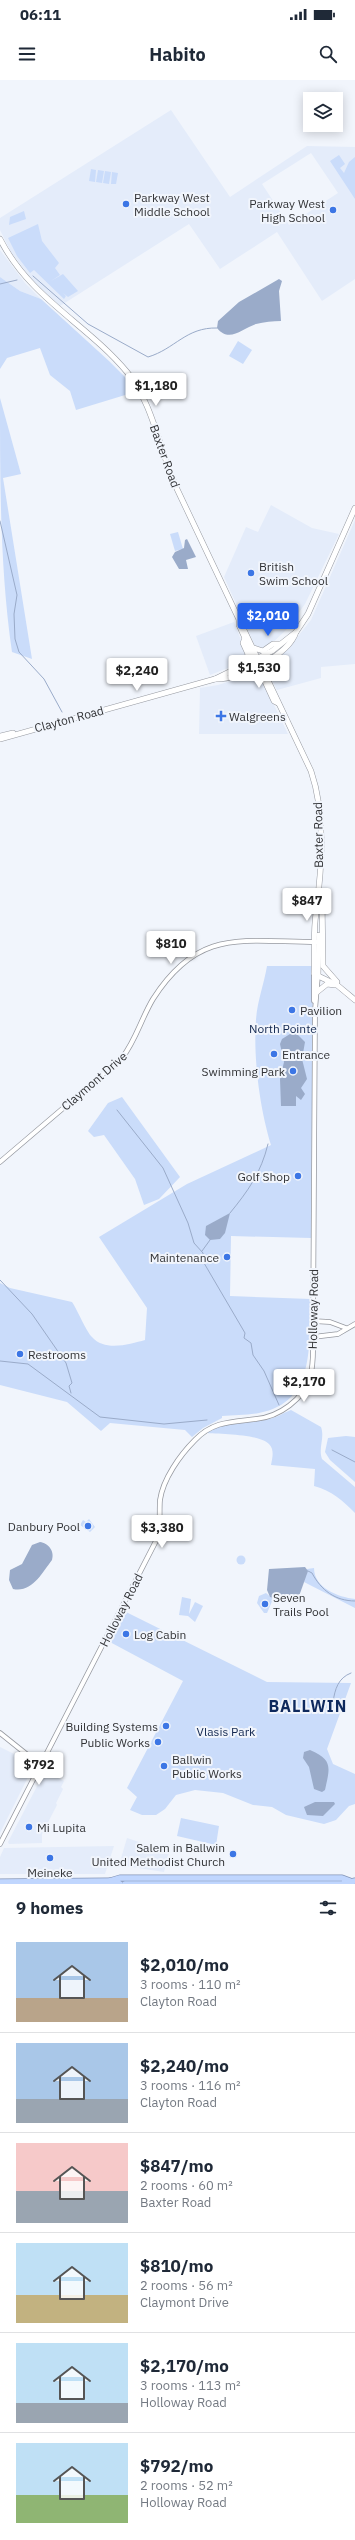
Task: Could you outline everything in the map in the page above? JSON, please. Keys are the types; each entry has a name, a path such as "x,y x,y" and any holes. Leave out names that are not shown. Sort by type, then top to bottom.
{"highway":[{"path":"1,1881 110,1881 120,1878 259,1877 342,1878 352,1882"},
{"path":"110,1881 120,1884"},
{"path":"125,1884 333,1884 352,1882"}],"main road":[{"name":"Baxter Road","path":"0,239 23,276 127,372 138,389 149,414 165,463 239,621 253,646 262,677 274,701 278,703"},
{"name":"Clayton Road","path":"215,679 222,680 235,676 258,662 283,650 293,639 314,603 355,508"},
{"name":"Baxter Road","path":"239,621 245,638 306,759 315,785 320,811 316,975"},
{"name":"Clayton Road","path":"0,736 16,733 215,679 222,674 246,664 258,662 296,632"},
{"path":"245,638 243,643 248,654 246,664"},
{"path":"253,646 263,651 273,644 280,644"},
{"path":"235,676 239,678 253,673 262,677"},
{"name":"Clayton Road","path":"0,739 16,733"},
{"path":"319,886 321,888 323,966 328,974 355,1000"},
{"path":"316,975 337,985 355,1000"},
{"path":"317,992 327,984 337,985"}],"street":[{"name":"Claymont Drive","path":"0,1162 122,1058 133,1043 148,1007 156,994 178,969 201,950 216,944 235,941 317,942"},
{"name":"Holloway Road","path":"315,1010 317,992 316,975"},
{"name":"Holloway Road","path":"0,1844 158,1539 160,1501 169,1475 195,1440 208,1429 228,1421 264,1418 285,1408 306,1388 311,1375 313,1337 316,975"},
{"path":"313,1321 330,1322 346,1328"},
{"path":"313,1337 338,1334 355,1324"},
{"path":"0,1733 40,1765"}],"shaded area":[{"name":"Parkway West Middle School","path":"171,110 230,197 307,146 355,147 355,279 322,301 277,232 220,269 189,224 60,306 32,280 11,252 0,230 0,218","holes":["311,153 338,193 289,225 262,184"]},
{"path":"0,250 25,283 41,299 20,291 0,277"},
{"path":"279,279 282,281 279,291 281,321 256,324 231,335 222,332 217,328 218,321 239,302"},
{"path":"271,505 312,528 339,534 305,604 287,629 266,649 256,648 224,577 246,527 258,532"},
{"path":"355,520 355,664 321,667 321,678 277,690 268,673 267,665 295,640 311,620"},
{"path":"187,539 196,557 186,560 188,569 179,569 172,557 175,552 184,548 185,540"},
{"path":"234,622 246,653 246,661 210,675 196,636"},
{"path":"251,674 260,677 262,680 288,734 199,734 200,688 218,685"},
{"name":"Swimming Park","path":"290,1034 297,1034 305,1042 302,1059 307,1079 301,1088 305,1094 301,1100 296,1096 296,1106 281,1106 280,1079 284,1062 280,1044 282,1039"},
{"path":"230,1213 225,1233 220,1239 210,1240 205,1235 206,1226"},
{"path":"40,1542 46,1544 52,1551 52,1560 36,1581 31,1585 26,1588 13,1589 9,1580 10,1570 22,1564 32,1545"},
{"path":"305,1567 308,1571 298,1599 286,1602 270,1597 267,1590 269,1569"},
{"path":"0,1747 28,1761 33,1767 0,1833"},
{"path":"310,1750 323,1757 328,1765 329,1770 325,1790 322,1792 314,1789 309,1767 303,1758 304,1752"},
{"path":"45,1771 64,1781 61,1787 63,1789 56,1803 57,1805 42,1834 42,1843 9,1844 8,1842"},
{"path":"315,1802 334,1802 335,1804 323,1816 307,1815 304,1807"},
{"path":"127,1838 169,1852 164,1872 119,1865"},
{"path":"114,1846 105,1874 0,1874 0,1857 4,1848"}],"green space":[{"path":"339,155 345,164 340,168 344,173 349,162 355,157 355,199 330,161"},
{"path":"91,169 96,170 95,182 89,181"},
{"path":"98,170 104,171 102,183 96,182"},
{"path":"105,171 111,172 109,184 103,183"},
{"path":"112,172 118,173 116,184 111,184"},
{"path":"24,211 26,219 9,225 10,217"},
{"path":"38,224 42,241 59,263 55,268 60,275 51,281 63,274 78,291 68,297 63,293 66,296 64,299 34,270 30,273 17,256 8,238"},
{"path":"0,277 20,291 41,299 109,361 125,377 135,392 76,410 70,391 50,375 40,348 7,358 0,369"},
{"path":"238,341 252,350 243,364 229,356"},
{"path":"0,398 21,474 3,478 32,659 12,652 8,621 3,558"},
{"path":"178,532 183,549 175,551 170,534"},
{"name":"North Pointe","path":"267,966 313,966 311,1238 231,1236 230,1296 311,1299 309,1352 306,1369 300,1384 291,1397 278,1407 259,1413 222,1416 222,1418 203,1428 192,1437 185,1430 110,1423 101,1431 67,1402 0,1385 0,1283 10,1288 72,1302 90,1334 97,1342 111,1346 118,1346 145,1340 147,1308 99,1237 187,1184 271,1145 258,1083 255,1035 259,1000"},
{"path":"122,1097 180,1177 159,1199 144,1205 135,1179 104,1135 94,1137 88,1131 108,1103"},
{"path":"291,1410 321,1427 322,1459 355,1487 355,1513 336,1496 326,1490 314,1486 315,1469 271,1465 273,1454 272,1449 269,1444 264,1441 249,1436 205,1433 227,1424 271,1419"},
{"path":"346,1436 355,1437 355,1482 330,1460 325,1452 328,1438"},
{"name":"Danbury Pool","path":"89,1519 95,1527 90,1532 80,1525 83,1520 86,1522"},
{"path":"239,1556 243,1556 245,1560 243,1564 239,1564 237,1562 237,1558"},
{"path":"314,1568 315,1575 322,1586 335,1594 355,1599 355,1608 304,1582 307,1569"},
{"name":"Seven Trails Pool","path":"266,1593 273,1599 267,1613 264,1613 257,1603 259,1596"},
{"path":"182,1597 191,1599 189,1614 195,1602 203,1606 195,1622 188,1616 179,1615"},
{"name":"Vlasis Park","path":"124,1611 267,1682 351,1683 327,1749 333,1764 355,1774 355,1804 349,1806 336,1820 324,1824 286,1815 272,1807 253,1805 223,1793 195,1790 176,1795 165,1809 156,1815 142,1815 130,1810 137,1797 127,1788 183,1681 108,1641"},
{"path":"181,1818 219,1826 216,1845 177,1836"}],"waterway":[{"path":"33,276 88,324 148,357 166,349 197,331 217,328"},
{"path":"0,284 17,280"},
{"path":"0,521 17,595 14,614 15,639 19,652 44,679 62,712"},
{"path":"117,1110 163,1168 188,1223 194,1243 203,1253 204,1263 245,1333 244,1338 251,1343 253,1355 264,1371 279,1405"},
{"path":"230,1213 243,1197 258,1173 268,1144"},
{"path":"202,1251 210,1240"},
{"path":"0,1280 32,1314 66,1363 72,1383 69,1386 71,1393"},
{"path":"0,1361 28,1364 100,1417 164,1424 207,1420"},
{"path":"332,1450 355,1462"},
{"path":"308,1571 312,1573 324,1589 335,1597 355,1601"},
{"path":"333,1702 338,1684 343,1678 351,1673"}],"place":[{"name":"Parkway West Middle School","path":"126,204"},
{"name":"Parkway West High School","path":"333,210"},
{"name":"British Swim School","path":"251,573"},
{"name":"Walgreens","path":"221,716"},
{"name":"Pavilion","path":"292,1010"},
{"name":"Entrance","path":"274,1054"},
{"name":"Swimming Park","path":"293,1071"},
{"name":"Golf Shop","path":"298,1176"},
{"name":"Maintenance","path":"227,1257"},
{"name":"Restrooms","path":"20,1354"},
{"name":"Danbury Pool","path":"88,1526"},
{"name":"Seven Trails Pool","path":"265,1604"},
{"name":"Log Cabin","path":"126,1634"},
{"name":"Building Systems","path":"166,1726"},
{"name":"Public Works","path":"158,1742"},
{"name":"Ballwin Public Works","path":"164,1766"},
{"name":"Mi Lupita","path":"29,1827"},
{"name":"Salem in Ballwin United Methodist Church","path":"233,1854"},
{"name":"Meineke","path":"50,1858"}],"district":[{"name":"BALLWIN","path":"308,1706"}]}
